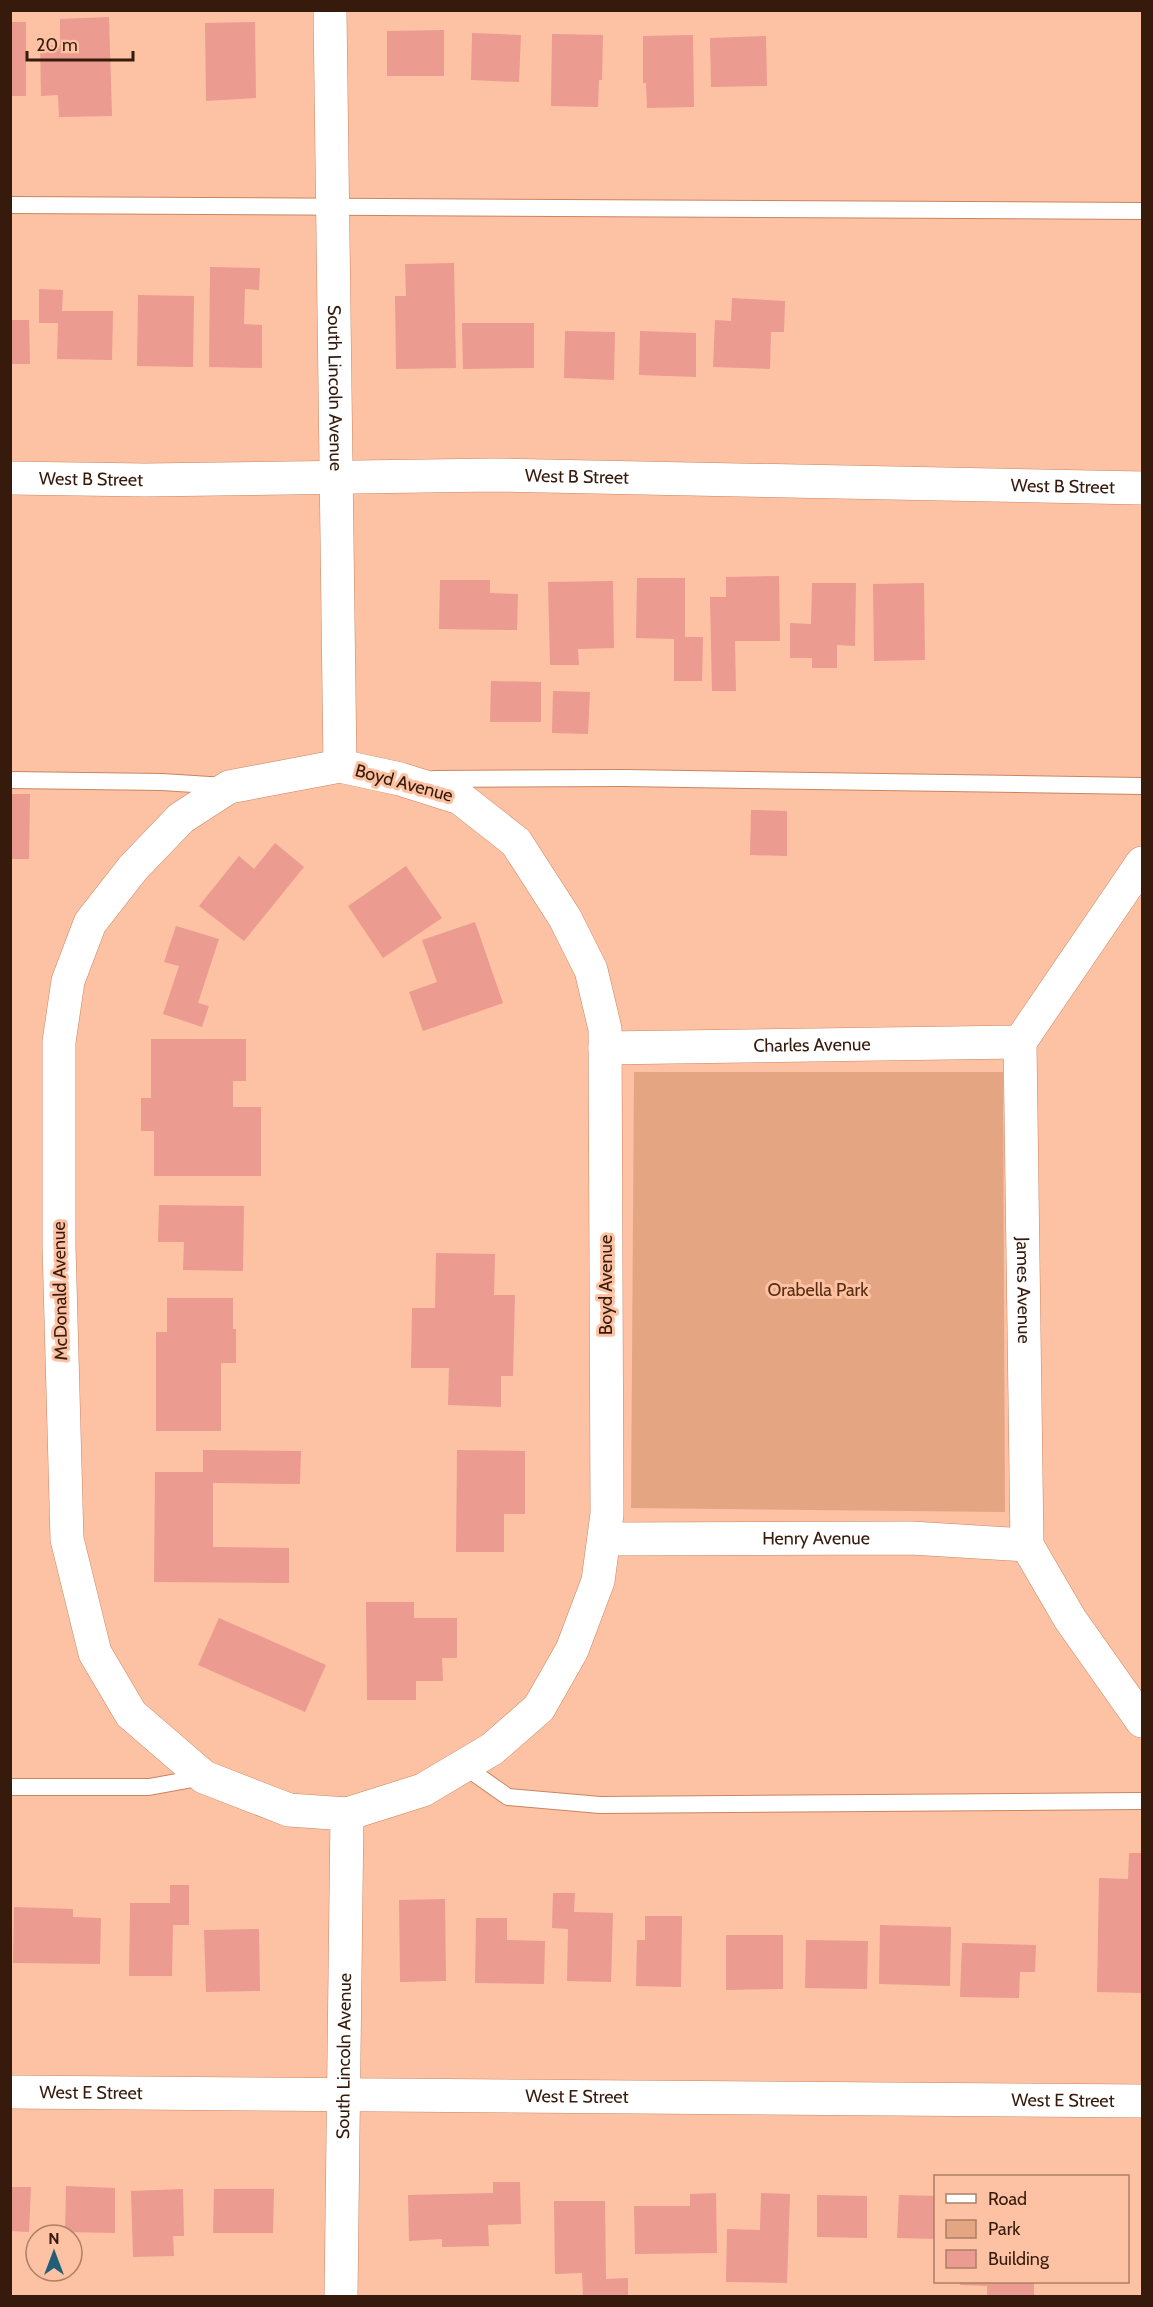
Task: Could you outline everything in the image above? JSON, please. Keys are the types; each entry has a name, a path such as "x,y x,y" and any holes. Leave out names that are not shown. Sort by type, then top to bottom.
{"street":[{"name":"South Lincoln Avenue","path":"330,10 340,766"},
{"name":"West B Street","path":"10,478 145,480 506,476 1143,488"},
{"name":"Boyd Avenue","path":"340,766 400,779 460,798 516,842 565,918 591,970 605,1029 607,1514 598,1581 572,1650 538,1708 492,1749 423,1790 347,1814"},
{"name":"McDonald Avenue","path":"340,766 229,787 181,818 133,867 90,923 68,981 60,1042 59,1246 67,1539 94,1653 130,1714 204,1777 289,1810 347,1814"},
{"path":"1020,1042 1143,863"},
{"name":"Charles Avenue","path":"605,1048 1020,1042"},
{"name":"James Avenue","path":"1020,1042 1028,1545 1070,1619 1143,1721"},
{"name":"Henry Avenue","path":"604,1539 911,1538 1028,1545"},
{"name":"South Lincoln Avenue","path":"341,2296 347,1814"},
{"name":"West E Street","path":"10,2092 1143,2101"}],"lane":[{"path":"10,205 1143,211"},
{"path":"400,779 624,778 1143,786"},
{"path":"10,780 162,782 229,787"},
{"path":"464,1766 508,1797 600,1805 1143,1801"},
{"path":"10,1787 148,1787 204,1777"}],"green space":[{"name":"Orabella Park","path":"634,1072 1003,1072 1005,1512 631,1508"}],"building":[{"path":"109,17 112,116 59,117 58,95 41,96 40,45 60,45 60,19"},
{"path":"10,22 26,22 26,96 10,96"},
{"path":"255,22 256,98 206,101 205,23"},
{"path":"444,30 444,76 387,76 387,31"},
{"path":"472,33 521,35 519,82 471,80"},
{"path":"552,34 603,35 602,80 599,80 598,107 551,106"},
{"path":"693,35 694,107 647,108 646,83 643,83 643,36"},
{"path":"766,36 767,86 711,87 710,38"},
{"path":"454,263 456,368 396,369 395,296 406,296 405,264"},
{"path":"210,267 260,268 259,290 245,289 244,324 262,325 262,368 209,367"},
{"path":"39,289 63,290 62,311 113,311 112,360 57,359 58,323 39,323"},
{"path":"138,295 194,296 193,367 137,366"},
{"path":"732,298 785,301 784,332 771,332 770,369 713,367 715,320 731,321"},
{"path":"10,320 29,320 30,364 10,364"},
{"path":"462,323 534,323 534,368 463,369"},
{"path":"565,331 615,332 614,380 564,378"},
{"path":"640,331 696,333 696,377 639,375"},
{"path":"779,576 780,641 735,641 736,691 712,691 710,597 726,597 726,577"},
{"path":"637,578 685,578 685,637 703,637 702,681 674,681 674,639 636,638"},
{"path":"440,580 490,580 490,593 518,594 517,630 439,629"},
{"path":"613,581 614,648 578,649 579,665 550,665 548,582"},
{"path":"812,583 856,583 855,646 837,645 837,668 812,668 812,658 790,658 790,623 811,624"},
{"path":"924,583 925,660 874,661 873,584"},
{"path":"491,681 541,682 541,722 490,722"},
{"path":"553,691 590,692 588,734 552,733"},
{"path":"10,794 30,794 29,859 10,859"},
{"path":"751,810 787,811 787,856 750,855"},
{"path":"275,843 304,867 244,941 199,906 239,856 254,869"},
{"path":"406,866 442,918 383,958 348,906"},
{"path":"475,922 503,1003 423,1031 409,992 437,982 422,940"},
{"path":"176,926 219,939 198,1003 209,1006 202,1027 163,1014 179,966 164,962"},
{"path":"151,1039 246,1039 246,1081 233,1081 233,1107 261,1107 261,1176 154,1176 154,1131 141,1131 141,1098 151,1098"},
{"path":"159,1205 244,1206 243,1271 183,1270 184,1242 158,1242"},
{"path":"436,1253 495,1254 494,1295 515,1295 513,1376 501,1376 501,1407 448,1405 449,1368 411,1368 412,1308 435,1308"},
{"path":"167,1298 233,1298 236,1363 221,1363 221,1431 156,1431 156,1332 167,1332"},
{"path":"203,1450 301,1451 300,1484 213,1483 213,1547 289,1548 289,1583 154,1582 155,1472 203,1472"},
{"path":"457,1450 525,1451 525,1514 504,1514 504,1552 456,1552"},
{"path":"366,1602 414,1602 414,1618 457,1618 457,1658 442,1658 443,1681 416,1681 416,1700 367,1700"},
{"path":"219,1618 326,1665 305,1712 198,1665"},
{"path":"1129,1853 1142,1853 1142,1993 1097,1992 1099,1878 1128,1879"},
{"path":"170,1885 189,1885 189,1925 173,1925 172,1976 129,1976 130,1903 170,1903"},
{"path":"553,1893 575,1893 574,1912 613,1913 611,1982 567,1981 568,1929 552,1928"},
{"path":"445,1899 446,1981 400,1982 399,1900"},
{"path":"14,1907 73,1909 73,1917 101,1918 100,1964 13,1963"},
{"path":"645,1916 682,1916 681,1987 636,1986 637,1940 645,1940"},
{"path":"476,1918 507,1918 507,1940 545,1941 544,1984 475,1983"},
{"path":"880,1925 951,1927 950,1986 879,1984"},
{"path":"259,1929 260,1991 206,1992 204,1930"},
{"path":"726,1935 783,1935 783,1989 726,1990"},
{"path":"806,1940 868,1941 867,1989 805,1988"},
{"path":"962,1943 1036,1945 1035,1972 1020,1972 1019,1998 960,1997"},
{"path":"493,2182 520,2182 521,2224 488,2225 489,2246 442,2247 442,2239 409,2241 408,2195 493,2193"},
{"path":"66,2186 115,2188 115,2233 84,2232 84,2223 65,2223"},
{"path":"10,2187 31,2187 29,2223 24,2223 24,2232 10,2231"},
{"path":"183,2189 184,2236 173,2236 174,2256 133,2257 131,2191"},
{"path":"214,2189 274,2189 273,2233 213,2233"},
{"path":"716,2193 717,2253 635,2254 634,2206 690,2206 690,2194"},
{"path":"761,2193 790,2194 787,2283 726,2282 727,2229 760,2230"},
{"path":"817,2195 867,2196 867,2238 817,2237"},
{"path":"899,2195 934,2196 934,2239 897,2238"},
{"path":"554,2201 605,2201 606,2279 628,2278 628,2296 583,2296 582,2273 555,2274"},
{"path":"960,2283 1034,2283 1034,2296 987,2296 987,2286 960,2285"}]}
